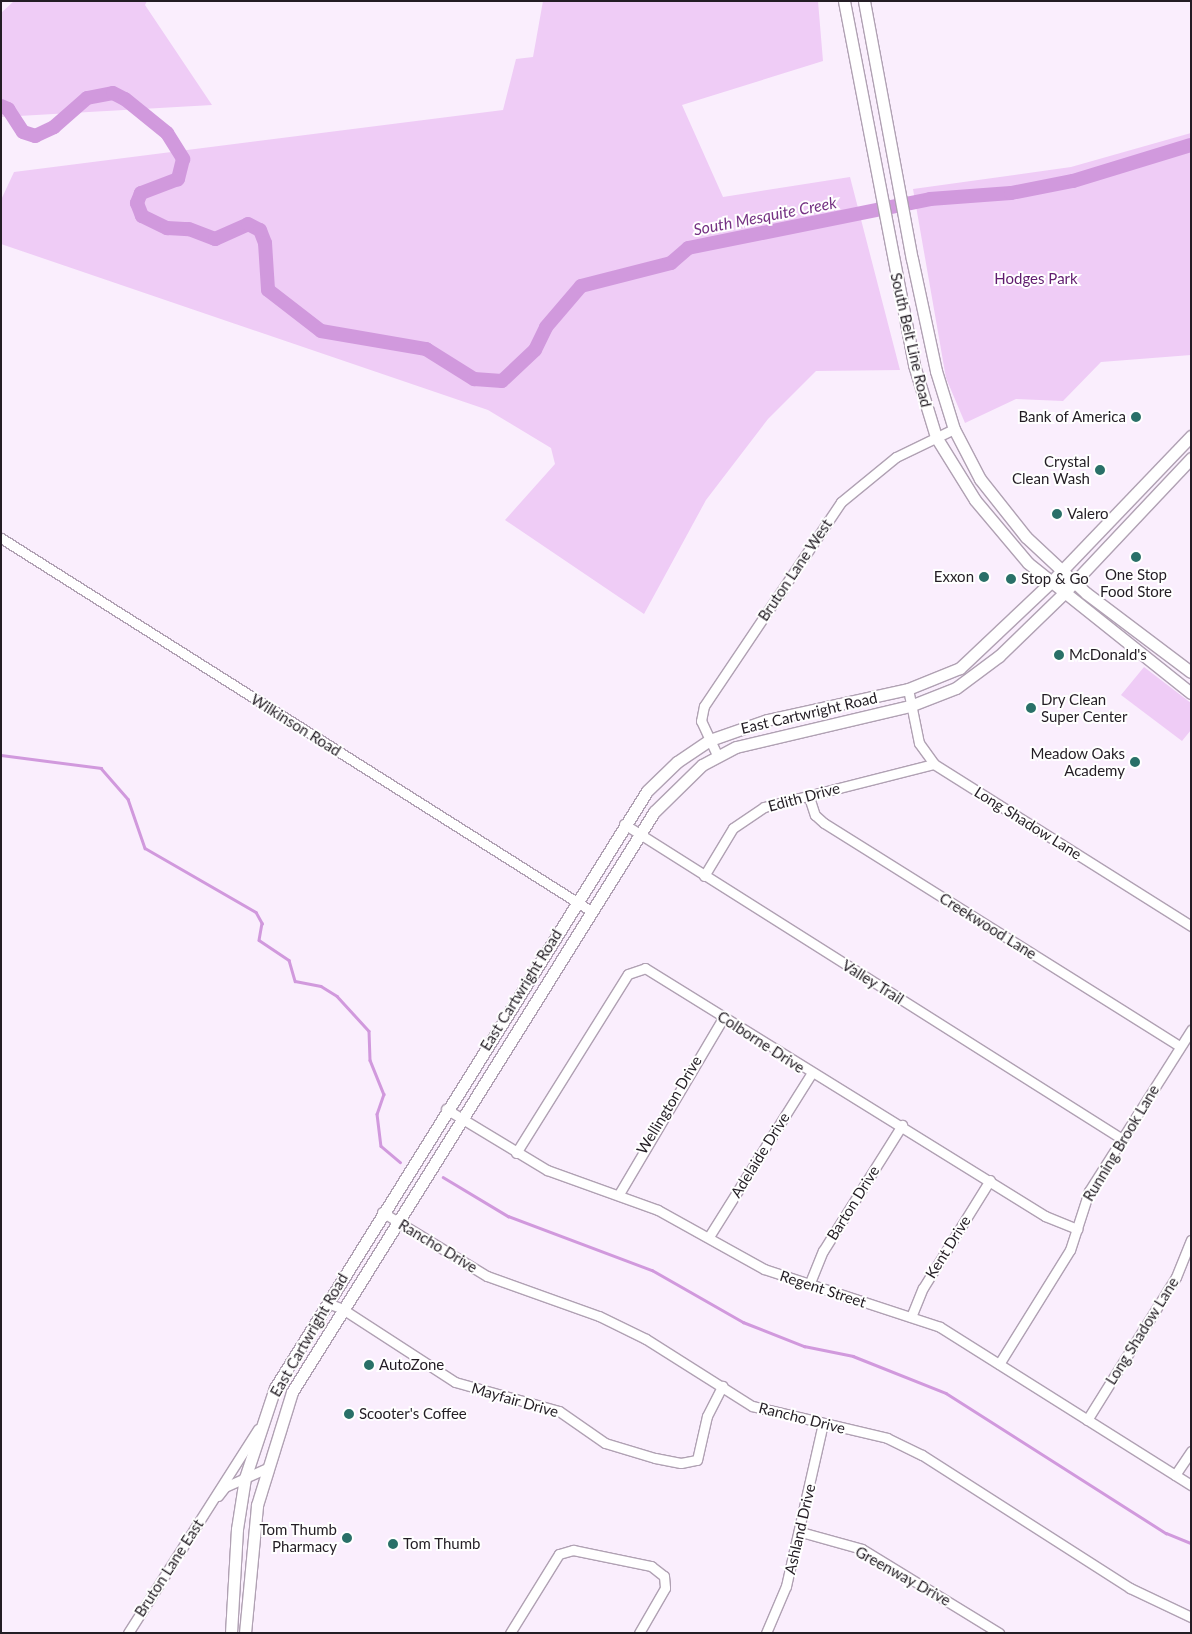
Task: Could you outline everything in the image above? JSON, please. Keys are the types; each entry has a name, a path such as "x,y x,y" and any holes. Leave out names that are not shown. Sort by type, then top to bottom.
{"main road":[{"name":"South Belt Line Road","path":"844,1 872,166 914,365 936,437 993,522 1050,583 1191,693"},
{"name":"South Belt Line Road","path":"864,1 912,260 936,371 954,429 1003,510 1061,572 1191,672"},
{"name":"East Cartwright Road","path":"231,1633 236,1587 237,1529 245,1478 267,1409 294,1354 327,1304 382,1212 624,824 661,776 710,740 767,720 908,689 960,668 1050,583 1190,439"},
{"name":"East Cartwright Road","path":"245,1633 251,1588 252,1537 267,1468 283,1416 309,1359 639,834 669,793 718,757 784,733 910,706 956,688 976,674 1063,594 1191,458"},
{"path":"1141,655 1152,650 1191,672"},
{"path":"267,1409 283,1416"},
{"path":"236,1587 251,1588"}],"street":[{"name":"Bruton Lane West","path":"718,757 701,721 704,706 842,502 896,457 954,429"},
{"name":"Wilkinson Road","path":"1,538 591,911"},
{"name":"Long Shadow Lane","path":"908,689 919,743 934,764 1191,926"},
{"name":"Edith Drive","path":"704,876 733,828 764,807 808,794 934,764"},
{"name":"Creekwood Lane","path":"808,794 815,815 824,823 1180,1046"},
{"name":"Valley Trail","path":"624,824 1122,1139"},
{"name":"Colborne Drive","path":"516,1153 636,969 652,971 811,1074 902,1124 1045,1216 1078,1229"},
{"name":"Wellington Drive","path":"619,1194 723,1018"},
{"name":"Running Brook Lane","path":"999,1364 1070,1250 1089,1191 1191,1030"},
{"name":"Adelaide Drive","path":"710,1235 811,1074"},
{"name":"Regent Street","path":"446,1109 547,1170 619,1194 710,1235 764,1269 940,1327 1191,1484"},
{"name":"Barton Drive","path":"809,1285 823,1251 902,1124"},
{"name":"Kent Drive","path":"911,1317 923,1288 990,1180"},
{"name":"Rancho Drive","path":"382,1212 487,1276 611,1321 722,1386 752,1406 887,1438 922,1455 1130,1588 1191,1616"},
{"name":"Long Shadow Lane","path":"1087,1420 1176,1277 1191,1240"},
{"name":"Mayfair Drive","path":"327,1304 341,1308 456,1382 559,1411 605,1443 656,1458 681,1463 696,1460 707,1416 722,1386"},
{"name":"Ashland Drive","path":"766,1633 786,1586 801,1532 823,1423"},
{"name":"Bruton Lane East","path":"128,1633 260,1427"},
{"path":"1175,1475 1191,1451"},
{"name":"Bruton Lane East","path":"211,1504 226,1487 267,1468"},
{"name":"Greenway Drive","path":"801,1532 862,1549 999,1633"},
{"path":"510,1633 565,1550 651,1566 664,1576 665,1588 639,1633"}],"green space":[{"path":"14,1 147,1 145,5 212,105 1,117 1,13"},
{"path":"543,1 818,1 823,61 682,105 723,197 850,177 900,370 816,371 768,419 706,500 644,614 505,520 555,464 551,448 488,410 1,244 1,200 14,172 503,110 516,59 533,57"},
{"name":"Hodges Park","path":"1191,133 1191,355 1101,362 1063,401 1016,399 965,423 946,378 913,189 1071,167"},
{"path":"1144,667 1191,703 1191,730 1182,741 1121,695"}],"waterway":[{"name":"South Mesquite Creek","path":"1,106 8,109 23,132 35,136 54,127 87,98 113,93 125,99 167,133 183,159 178,179 141,193 137,203 142,216 167,228 189,229 215,239 248,224 260,230 265,243 268,290 321,331 426,349 474,379 502,381 535,350 546,327 581,286 671,263 688,248 930,199 1011,193 1073,181 1191,145"},
{"path":"1,755 101,768 128,799 145,848 256,912 262,923 259,940 289,960 295,981 321,986 337,996 369,1031 370,1060 384,1094 377,1114 381,1146 400,1162"},
{"path":"443,1177 508,1216 652,1270 743,1322 804,1346 853,1356 946,1393 1166,1533 1191,1543"}],"place":[{"name":"Bank of America","path":"1136,417"},
{"name":"Crystal Clean Wash","path":"1100,470"},
{"name":"Valero","path":"1057,514"},
{"name":"One Stop Food Store","path":"1136,557"},
{"name":"Exxon","path":"984,577"},
{"name":"Stop & Go","path":"1011,579"},
{"name":"McDonald's","path":"1059,655"},
{"name":"Dry Clean Super Center","path":"1031,708"},
{"name":"Meadow Oaks Academy","path":"1135,762"},
{"name":"AutoZone","path":"369,1365"},
{"name":"Scooter's Coffee","path":"349,1414"},
{"name":"Tom Thumb Pharmacy","path":"347,1538"},
{"name":"Tom Thumb","path":"393,1544"}]}
